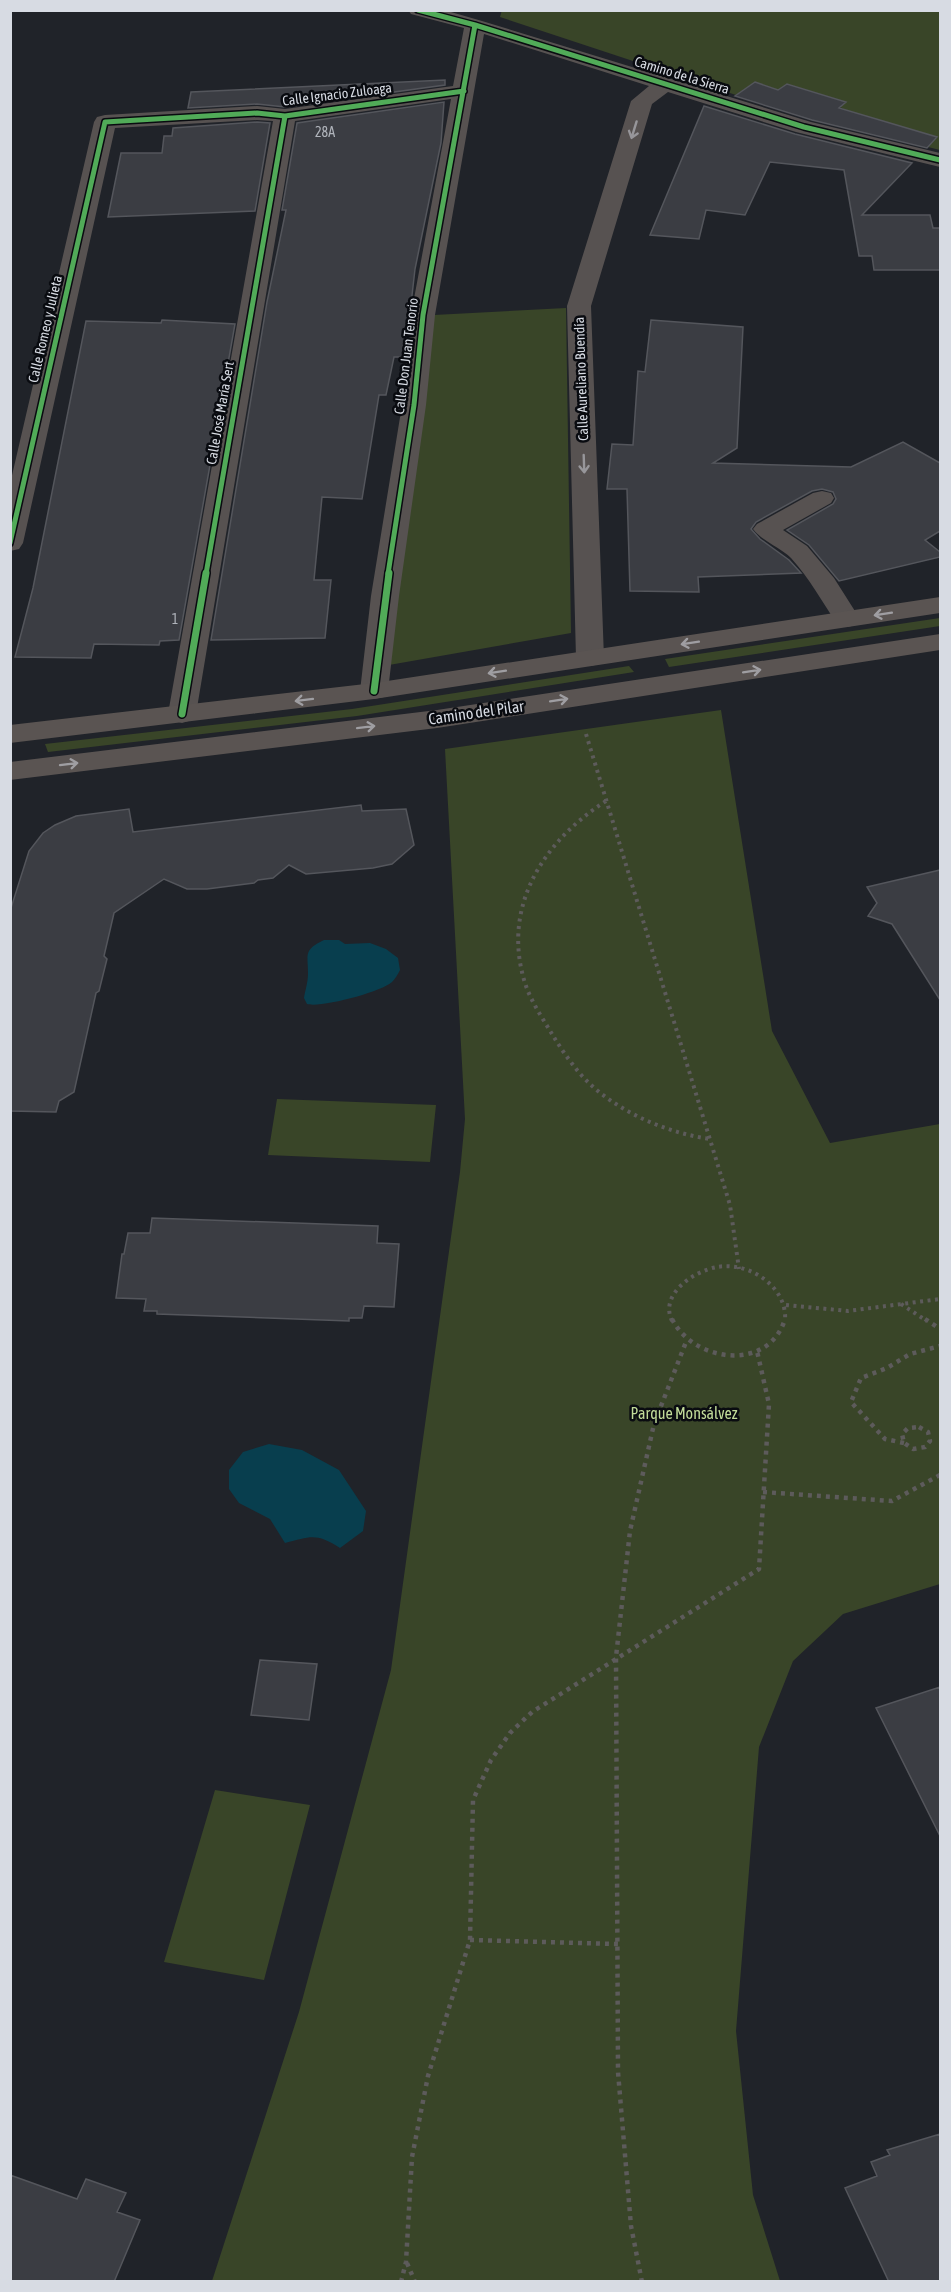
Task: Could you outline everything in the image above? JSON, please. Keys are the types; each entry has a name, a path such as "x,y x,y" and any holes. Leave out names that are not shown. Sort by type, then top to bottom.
{"main road":[{"path":"10,734 374,691 940,605"},
{"name":"Camino del Pilar","path":"10,771 437,718 940,642"}],"street":[{"name":"Camino de la Sierra","path":"418,10 475,25 804,127 940,160"},
{"name":"Calle Don Juan Tenorio","path":"374,691 385,596 414,405 423,315 475,25"},
{"name":"Calle Aureliano Buendía","path":"590,658 579,306 642,101 665,84"},
{"name":"Calle Ignacio Zuloaga","path":"105,122 257,113 285,116 464,91"},
{"name":"Calle José María Sert","path":"182,714 285,116"},
{"name":"Calle Romeo y Julieta","path":"10,543 105,122"}],"lane":[{"path":"822,498 766,529 798,551 825,583 847,619"}],"path":[{"path":"574,698 730,1205 739,1269"},
{"path":"606,801 592,809 560,840 532,877 517,929 526,987 555,1040 590,1084 645,1119 690,1137 710,1139"},
{"path":"717,1268 739,1269 760,1276 777,1289 786,1305 786,1322 776,1339 757,1351 733,1356 708,1352 686,1342 673,1328 668,1312 670,1296 680,1283 695,1273 717,1268"},
{"path":"786,1305 848,1311 940,1299"},
{"path":"901,1304 940,1329"},
{"path":"642,2282 631,2226 618,2072 615,1657 635,1509 654,1424 686,1342"},
{"path":"904,1443 902,1434 908,1428 919,1426 928,1432 930,1441 925,1448 914,1449 904,1443 885,1439 851,1401 861,1378 887,1368 910,1354 940,1346"},
{"path":"401,2282 406,2262 412,2157 428,2076 470,1940 473,1800 491,1760 510,1733 532,1712 615,1657 759,1569 768,1404 757,1351"},
{"path":"763,1492 892,1502 940,1475"},
{"path":"470,1940 618,1944"},
{"path":"406,2262 415,2282"}],"green space":[{"path":"502,10 940,11 940,150 928,147 937,137 845,110 840,107 846,102 787,84 778,90 755,82 736,95 500,17"},
{"path":"566,308 571,633 389,665 434,315"},
{"path":"940,618 940,626 669,667 665,659"},
{"path":"629,666 634,672 357,716 48,752 45,744 352,709"},
{"name":"Parque Monsálvez","path":"721,710 772,1031 830,1143 940,1124 940,1584 843,1614 793,1661 759,1747 736,2031 753,2195 780,2281 212,2281 299,2012 391,1670 460,1172 465,1119 445,749"},
{"path":"277,1099 436,1105 430,1162 268,1155"},
{"path":"215,1790 310,1805 264,1980 164,1962"}],"water":[{"path":"324,940 339,940 345,944 370,943 386,949 398,958 400,970 392,982 376,990 325,1004 307,1004 304,998 308,977 308,953"},
{"path":"269,1444 302,1450 339,1470 366,1511 363,1531 340,1548 314,1537 285,1543 270,1519 239,1503 229,1489 229,1470 243,1452"}],"building":[{"path":"445,80 445,85 285,107 257,104 188,108 191,92"},
{"path":"755,82 778,90 787,84 846,102 839,108 937,137 927,148 812,120 735,96"},
{"path":"444,102 441,143 415,269 405,357 394,357 386,395 379,395 362,499 322,497 314,580 331,580 325,638 211,640 267,302 286,210 282,210 297,123"},
{"path":"704,106 795,134 912,163 862,215 930,215 933,228 940,228 940,270 874,270 872,256 859,256 844,170 770,162 745,215 706,210 699,239 650,235"},
{"path":"270,123 255,211 108,217 121,153 162,153 164,136 172,136 173,128"},
{"path":"162,320 235,324 179,640 160,641 159,645 94,644 91,658 15,657 33,588 86,321 161,323"},
{"path":"651,320 743,327 737,448 713,463 851,467 903,442 940,463 940,531 925,540 940,552 940,557 839,581 809,545 787,530 833,504 836,499 833,492 822,489 812,491 756,522 751,529 760,539 789,560 801,573 698,577 699,592 630,591 627,489 607,489 612,444 633,445 638,371 645,372"},
{"path":"361,805 362,811 406,809 414,845 392,864 306,874 289,865 273,878 258,880 254,883 207,889 187,889 164,879 114,913 104,956 107,959 99,991 96,993 74,1092 59,1101 56,1112 10,1111 10,911 29,851 43,833 76,816 129,809 133,832"},
{"path":"940,870 940,1000 892,924 868,916 877,903 867,887"},
{"path":"152,1218 378,1226 377,1243 399,1244 394,1307 364,1306 362,1318 349,1318 349,1321 157,1314 157,1311 144,1311 146,1299 116,1298 122,1254 124,1254 128,1233 150,1233"},
{"path":"260,1660 317,1664 309,1720 251,1715"},
{"path":"940,1687 940,1836 876,1708"},
{"path":"940,2134 940,2282 889,2282 845,2188 877,2176 871,2162 890,2155 887,2150"},
{"path":"10,2175 77,2199 86,2179 126,2193 117,2212 140,2220 114,2282 10,2282"}],"cycle path":[{"path":"418,10 475,25 804,127 940,160"},
{"path":"374,691 385,596 414,405 423,315 475,25"},
{"path":"10,543 105,122 257,113 285,116 464,91"},
{"path":"182,714 285,116"}]}
